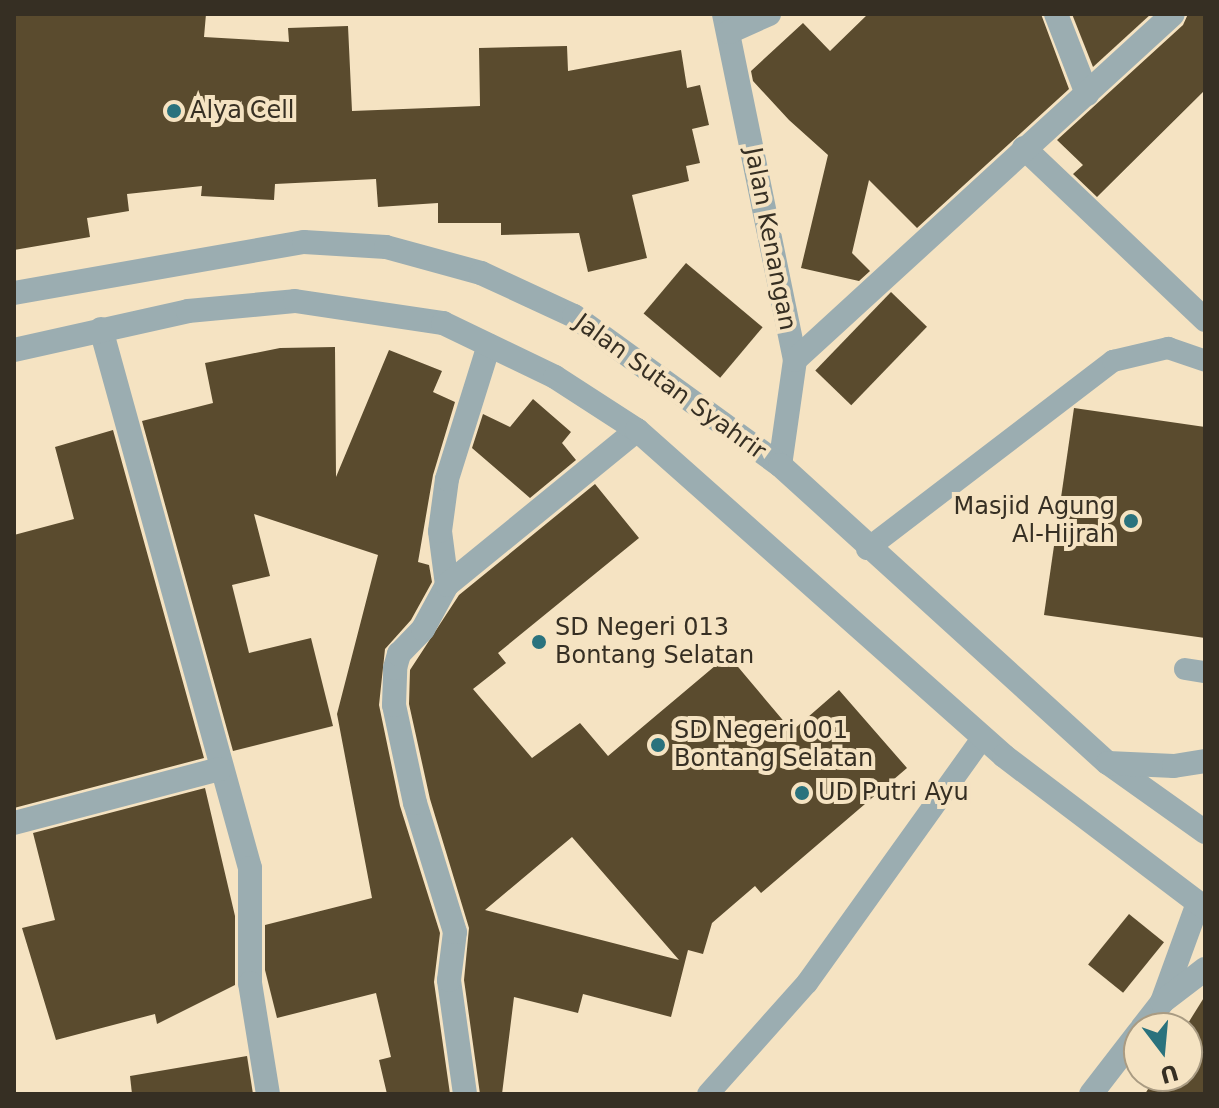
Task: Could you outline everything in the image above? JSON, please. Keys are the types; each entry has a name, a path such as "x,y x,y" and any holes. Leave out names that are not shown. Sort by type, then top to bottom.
{"street":[{"path":"726,23 769,14"},
{"path":"1056,14 1087,94"},
{"path":"795,360 1173,14"},
{"name":"Jalan Kenangan","path":"726,23 795,360 780,465"},
{"path":"1024,148 1205,320"},
{"name":"Jalan Sutan Syahrir","path":"14,293 304,242 386,247 481,273 574,316 780,465 867,549 1108,763 1205,832"},
{"path":"14,350 188,311 295,301 443,323 555,377 637,430 983,737 1203,901 1162,1002"},
{"path":"101,329 220,769 250,868 250,983 268,1094"},
{"path":"447,585 440,531 447,479 489,345"},
{"path":"465,1094 449,980 455,932 415,803 394,705 399,654 423,629 447,585 637,430"},
{"path":"1108,763 1174,766 1205,761"},
{"path":"14,823 220,769"},
{"path":"1154,1012 1162,1002 1205,969"},
{"path":"1091,1094 1123,1052"}],"lane":[{"path":"867,549 1113,361 1168,348 1205,361"},
{"path":"708,1094 807,983 983,737"}],"building":[{"path":"14,14 206,14 204,37 289,42 288,28 348,26 352,111 480,106 479,48 567,46 568,71 681,50 687,88 700,85 709,125 692,129 700,163 686,166 689,181 632,195 647,258 588,272 579,233 501,235 501,223 438,223 438,203 378,207 376,179 275,184 274,200 201,196 202,186 127,194 129,211 87,218 90,237 14,250"},
{"path":"868,14 1041,14 1069,89 917,228 869,180 852,253 870,271 859,281 801,268 828,155 789,120 753,81 751,71 803,23 830,51"},
{"path":"1072,14 1151,14 1093,67"},
{"path":"1188,14 1205,14 1205,90 1097,197 1073,174 1083,165 1057,140 1183,25"},
{"path":"686,263 763,327 720,378 644,314"},
{"path":"891,292 927,327 851,405 815,370"},
{"path":"335,347 336,477 389,350 442,371 433,392 455,402 433,475 418,562 429,565 432,582 411,620 385,649 379,705 400,806 440,933 434,982 450,1094 387,1094 379,1060 391,1057 376,993 277,1018 265,970 265,925 372,898 337,714 378,555 254,514 270,576 232,585 249,653 311,638 333,726 233,751 142,421 213,403 205,363 280,348"},
{"path":"533,399 571,432 562,443 576,460 530,498 472,448 483,414 510,427"},
{"name":"Masjid Agung Al-Hijrah","path":"1074,408 1205,427 1205,638 1044,615"},
{"path":"113,430 204,758 14,808 14,535 74,519 55,447"},
{"path":"595,484 639,538 498,653 506,663 473,689 532,758 580,723 608,756 728,655 792,731 839,690 907,768 761,893 755,886 712,923 703,954 688,950 671,1017 583,994 578,1013 514,997 502,1094 480,1094 464,980 469,928 430,799 409,704 410,670 459,595","holes":["572,837 679,960 485,910"]},
{"path":"205,788 235,916 235,985 157,1024 155,1014 56,1040 22,928 55,920 33,833"},
{"path":"1129,914 1164,942 1123,993 1088,965"},
{"path":"1205,996 1205,1094 1145,1094 1203,1092 1203,1012 1195,1012"},
{"path":"247,1056 253,1094 132,1094 130,1076"}],"place":[{"name":"Alya Cell","path":"174,111"},
{"name":"Masjid Agung Al-Hijrah","path":"1131,521"},
{"name":"SD Negeri 013 Bontang Selatan","path":"539,642"},
{"name":"SD Negeri 001 Bontang Selatan","path":"658,745"},
{"name":"UD Putri Ayu","path":"802,793"}]}
